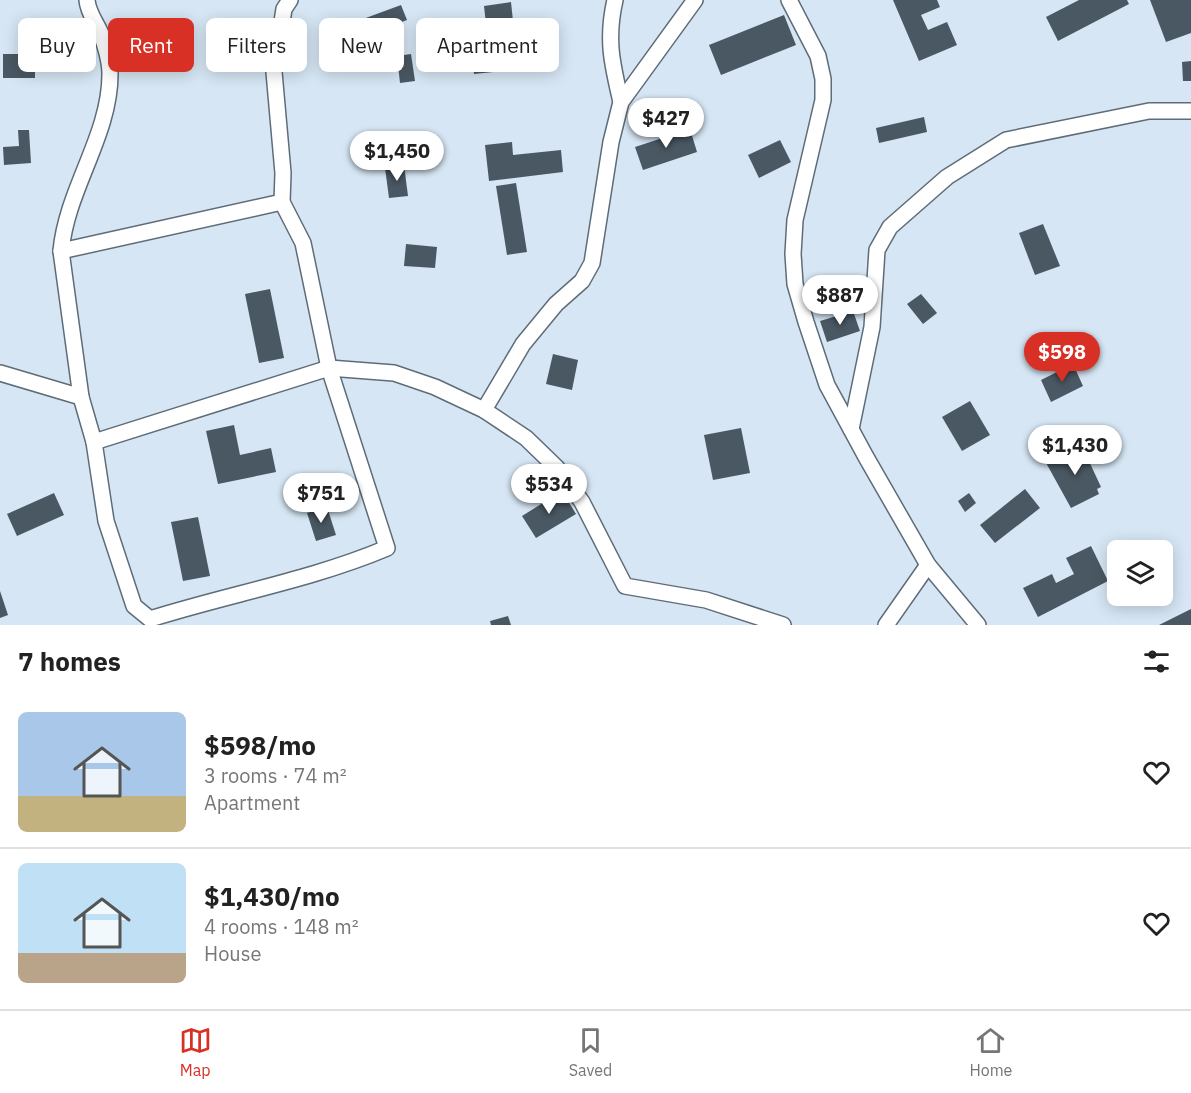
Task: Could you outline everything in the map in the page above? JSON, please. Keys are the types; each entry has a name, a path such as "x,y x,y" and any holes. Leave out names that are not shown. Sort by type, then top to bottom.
{"street":[{"path":"87,0 88,9 101,35 110,71 108,101 99,134 76,185 62,234 61,250 81,397 94,442 106,521 134,606 150,619 212,599 349,564 387,548 329,368 303,243 282,202 283,173 274,72 284,9 290,0"},
{"path":"615,0 609,25 609,54 621,102"},
{"path":"484,410 522,344 556,304 582,281 592,263 611,142 621,102 695,0"},
{"path":"789,0 818,56 823,79 823,100 795,220 793,254 795,284 827,385 928,565 978,625"},
{"path":"851,429 872,327 877,250 890,227 947,177 1006,140 1149,111 1191,111"},
{"path":"61,250 282,202"},
{"path":"94,442 329,368 394,373 435,387 484,410 526,438 557,468 582,502 625,586 706,600 783,625"},
{"path":"0,373 81,397"},
{"path":"886,625 928,565"}],"building":[{"path":"893,0 937,0 940,7 921,15 928,30 947,22 957,45 919,61"},
{"path":"1079,0 1127,0 1129,4 1058,41 1046,17"},
{"path":"1150,0 1191,0 1191,33 1166,42"},
{"path":"511,2 513,18 485,18 484,6"},
{"path":"401,5 407,20 404,21 404,18 366,18"},
{"path":"784,15 796,45 721,75 709,45"},
{"path":"3,54 18,54 18,72 35,72 35,78 3,78"},
{"path":"411,54 415,81 400,83 399,72 404,72 404,55"},
{"path":"1191,61 1191,81 1183,81 1182,62"},
{"path":"924,117 927,132 879,143 876,128"},
{"path":"690,129 697,152 643,170 635,147"},
{"path":"18,130 29,130 31,163 4,165 3,147 19,146"},
{"path":"780,140 791,162 759,178 748,155"},
{"path":"512,142 513,155 561,150 563,172 489,181 485,145"},
{"path":"404,165 408,196 389,198 385,168"},
{"path":"516,183 527,252 507,255 496,186"},
{"path":"1043,224 1060,266 1035,275 1019,233"},
{"path":"406,244 437,247 435,268 404,266"},
{"path":"270,289 284,358 259,363 245,294"},
{"path":"921,294 937,313 923,324 907,304"},
{"path":"853,311 860,331 827,342 820,321"},
{"path":"553,354 578,360 572,390 546,384"},
{"path":"1073,364 1083,386 1051,402 1041,380"},
{"path":"970,401 990,435 962,451 942,417"},
{"path":"234,425 240,455 271,448 276,472 218,484 206,431"},
{"path":"741,428 750,473 713,480 704,435"},
{"path":"1081,444 1101,487 1097,489 1099,494 1071,508 1045,461"},
{"path":"1025,489 1040,508 995,543 980,525"},
{"path":"562,491 576,514 536,538 522,516"},
{"path":"54,493 64,515 17,536 7,514"},
{"path":"969,493 976,503 965,512 958,501"},
{"path":"327,507 336,535 316,541 307,513"},
{"path":"198,517 210,576 183,581 171,522"},
{"path":"1091,546 1107,582 1038,617 1023,588 1052,574 1056,583 1074,574 1066,558"},
{"path":"0,591 8,615 0,618"},
{"path":"1191,609 1191,625 1159,625"},
{"path":"508,616 511,625 491,625 490,621"}]}
